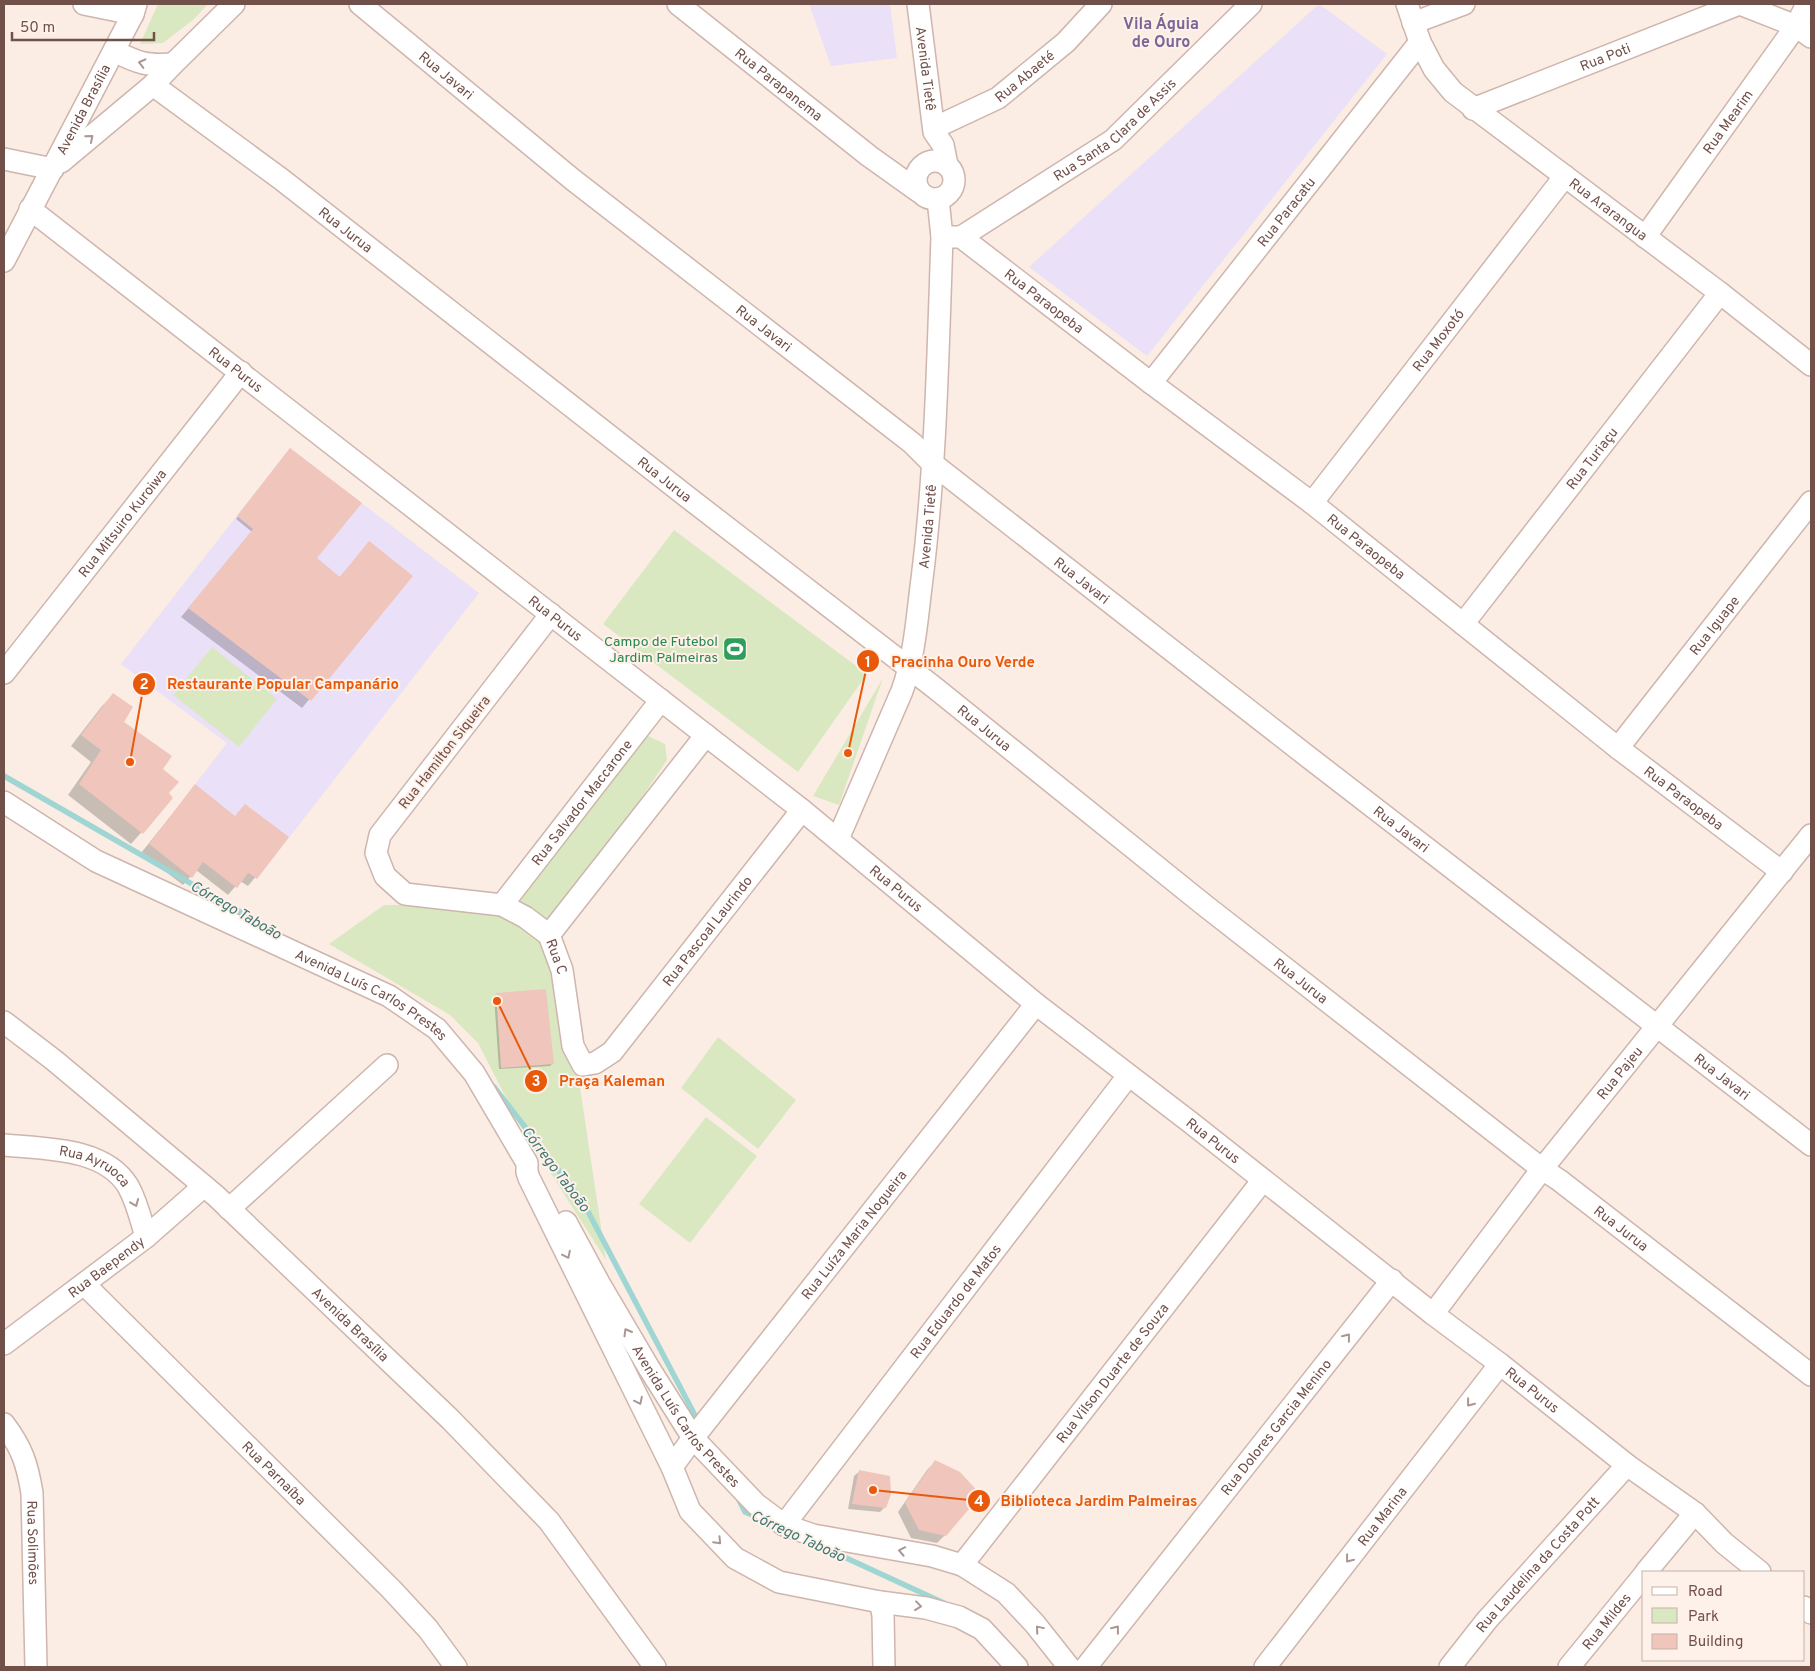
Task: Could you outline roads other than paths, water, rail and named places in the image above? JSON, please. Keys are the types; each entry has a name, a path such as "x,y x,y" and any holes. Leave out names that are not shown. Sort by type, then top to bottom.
{"street":[{"path":"84,4 135,9 114,51"},
{"name":"Avenida Brasília","path":"53,169 153,85 234,4"},
{"name":"Rua Javari","path":"360,4 572,179 912,444 933,464 1811,1145"},
{"name":"Rua Parapanema","path":"678,4 880,164 918,191"},
{"name":"Avenida Tietê","path":"918,4 934,130 943,145 947,165"},
{"name":"Rua Abaeté","path":"934,130 998,98 1066,42 1100,4"},
{"name":"Rua Santa Clara de Assis","path":"952,237 1113,140 1251,4"},
{"path":"1413,23 1464,4"},
{"name":"Rua Poti","path":"1473,109 1739,4 1804,32"},
{"name":"Rua Mearim","path":"1645,237 1804,32 1808,4"},
{"name":"Rua Ararangua","path":"1413,23 1434,69 1453,92 1473,109 1720,293 1811,365"},
{"name":"Rua Paracatu","path":"1151,383 1413,23"},
{"name":"Avenida Brasília","path":"4,261 114,51 136,62 151,65 173,64"},
{"name":"Rua Jurua","path":"153,85 288,185 682,493 910,668 1203,904 1811,1375"},
{"name":"Avenida Tietê","path":"924,164 927,146 934,130"},
{"path":"4,158 53,169"},
{"path":"880,164 905,162 924,164 935,160 947,165 951,170 954,182 949,194 938,200 923,196 918,191 915,179 916,173 924,164"},
{"name":"Rua Moxotó","path":"1312,503 1564,176"},
{"name":"Avenida Tietê","path":"838,839 902,691 910,668 926,542 952,237 938,200"},
{"name":"Rua Purus","path":"30,209 802,810 1036,1004 1190,1122 1627,1465 1695,1513 1724,1543 1759,1571"},
{"name":"Rua Paraopeba","path":"952,237 1312,503 1618,748 1782,872"},
{"name":"Rua Turiaçu","path":"1463,624 1720,293"},
{"name":"Rua Mitsuiro Kuroiwa","path":"4,673 241,372"},
{"name":"Rua Iguape","path":"1618,748 1811,502"},
{"name":"Rua Hamilton Siqueira","path":"406,894 385,876 376,853 380,835 551,614"},
{"name":"Rua Salvador Maccarone","path":"502,905 661,700"},
{"path":"549,935 706,735"},
{"name":"Avenida Luís Carlos Prestes","path":"4,802 96,861 390,996 436,1029 474,1073 527,1164 526,1172 672,1467 690,1512 735,1558 779,1582 880,1602 926,1608 960,1617 982,1629 1017,1667"},
{"name":"Rua Pascoal Laurindo","path":"612,1052 802,810"},
{"name":"Rua Pajeu","path":"1433,1314 1542,1168 1658,1027 1811,835"},
{"name":"Rua C","path":"406,894 502,905 525,917 549,935 562,970 573,1046 583,1065 595,1063 612,1052"},
{"name":"Rua Luíza Maria Nogueira","path":"672,1467 1036,1004"},
{"name":"Avenida Brasília","path":"4,1022 55,1061 204,1186 450,1419 550,1521 655,1667"},
{"path":"229,1209 388,1065"},
{"name":"Rua Eduardo de Matos","path":"784,1525 1128,1076"},
{"name":"Rua Ayruoca","path":"4,1145 63,1151 92,1158 108,1166 127,1185 136,1202 146,1237"},
{"name":"Avenida Luís Carlos Prestes","path":"527,1164 532,1164 537,1168 599,1283 693,1438 756,1504 784,1525 813,1535 932,1556 962,1565 1006,1594 1035,1624 1070,1667"},
{"name":"Rua Vilson Duarte de Souza","path":"962,1565 1263,1180"},
{"name":"Rua Baependy","path":"4,1344 146,1237 204,1186"},
{"name":"Rua Dolores Garcia Menino","path":"1086,1667 1392,1280"},
{"name":"Rua Parnaíba","path":"84,1284 391,1589 428,1629 456,1667"},
{"name":"Rua Marina","path":"1265,1667 1500,1364"},
{"name":"Rua Solimões","path":"4,1424 18,1443 28,1467 32,1493 36,1667"},
{"name":"Rua Laudelina da Costa Pott","path":"1450,1667 1487,1620 1627,1465"},
{"name":"Rua Mildes","path":"1647,1571 1695,1513"},
{"name":"Rua Mildes","path":"1569,1667 1642,1578"},
{"path":"880,1602 884,1667"}],"waterway":[{"name":"Córrego Taboão","path":"4,776 277,933"},
{"name":"Córrego Taboão","path":"494,1087 583,1202 699,1423"},
{"name":"Córrego Taboão","path":"738,1498 745,1512 759,1518"},
{"name":"Córrego Taboão","path":"818,1545 946,1604"}],"place":[{"name":"Campo de Futebol Jardim Palmeiras","path":"735,649"},
{"name":"Pracinha Ouro Verde","path":"848,753"},
{"name":"Restaurante Popular Campanário","path":"130,762"},
{"name":"Praça Kaleman","path":"497,1001"},
{"name":"Biblioteca Jardim Palmeiras","path":"873,1490"}],"district":[{"name":"Vila Águia de Ouro","path":"1161,32"}]}
